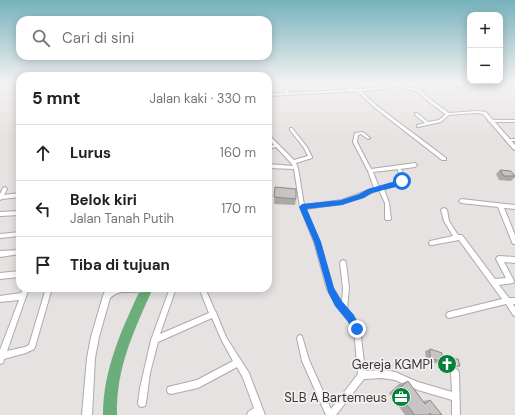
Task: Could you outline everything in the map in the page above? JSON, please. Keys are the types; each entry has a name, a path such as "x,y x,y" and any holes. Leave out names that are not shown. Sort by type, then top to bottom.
{"street":[{"path":"369,101 444,159"},
{"path":"431,101 448,114"},
{"path":"418,126 440,121 448,114 481,112 485,114 515,148"},
{"path":"416,114 428,124"},
{"path":"490,121 515,122"},
{"path":"272,166 295,165 310,157 306,148 291,129"},
{"path":"368,138 362,133 356,134 355,142 387,203 388,219"},
{"path":"272,140 295,165 302,207 317,242 330,289 357,329 362,375 330,415 306,361 300,338"},
{"path":"507,140 515,140"},
{"path":"272,147 277,145"},
{"path":"370,171 415,165"},
{"path":"302,207 342,202 391,184 402,183 400,170"},
{"path":"391,184 406,186"},
{"path":"0,197 5,189"},
{"path":"0,197 16,195"},
{"path":"461,201 515,207"},
{"path":"500,205 515,242"},
{"path":"444,210 447,221 456,237"},
{"path":"0,214 16,213"},
{"path":"0,236 16,234"},
{"path":"432,243 456,237 463,239 515,313"},
{"path":"0,254 16,252"},
{"path":"494,282 511,281 499,258 515,260"},
{"path":"343,263 346,288 344,310"},
{"path":"0,276 16,274"},
{"path":"0,357 24,292"},
{"path":"0,357 32,347 48,292"},
{"path":"87,415 88,381 95,337 107,296 111,292"},
{"path":"142,402 154,340 172,292"},
{"path":"204,292 224,339 246,376 260,412 251,415"},
{"path":"0,299 23,296"},
{"path":"449,314 507,301 515,301"},
{"path":"154,340 214,314"},
{"path":"171,390 198,384 237,363"},
{"path":"455,373 456,415"},
{"path":"362,375 390,375 418,386 456,397"}],"building":[{"path":"500,170 511,171 515,176 504,176"},
{"path":"275,187 296,189 296,199 274,197"},
{"path":"430,349 442,353 442,359 458,359 460,366 446,366 446,363 430,358"},
{"path":"408,381 425,404 430,400 442,415 432,415 430,413 429,415 413,415 414,414 396,391"}],"waterway":[{"path":"110,415 110,398 115,366 126,334 145,292"}],"place":[{"name":"Gereja KGMPI","path":"447,364"},
{"name":"SLB A Bartemeus","path":"401,397"}],"route":[{"path":"357,329 351,318 338,303 330,289 317,242 302,207 342,202 391,184 402,183 402,181"}]}
